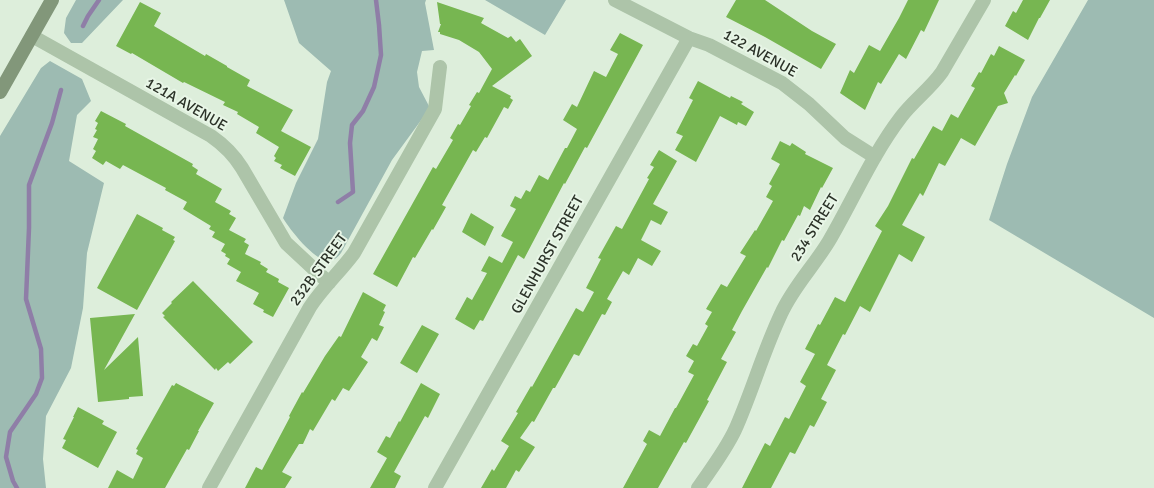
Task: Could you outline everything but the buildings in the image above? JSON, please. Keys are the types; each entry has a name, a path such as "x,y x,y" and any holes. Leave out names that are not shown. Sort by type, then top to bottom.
{"main road":[{"path":"0,92 52,0"}],"street":[{"name":"122 AVENUE","path":"615,0 689,38 709,45 782,84 809,104 845,138 876,157"},
{"name":"234 STREET","path":"698,488 721,455 735,430 784,307 827,244 900,118 942,72 984,0"},
{"name":"121A AVENUE","path":"32,36 224,145 242,168 286,243 329,283"},
{"name":"GLENHURST STREET","path":"435,488 689,38"},
{"name":"232B STREET","path":"209,488 310,307 354,252 435,108 440,67"}],"shaded area":[{"path":"76,0 123,0 82,43 71,43 64,33 66,18"},
{"path":"284,0 426,0 434,50 422,51 417,72 419,87 430,108 392,160 341,253 330,261 316,256 309,250 283,218 296,183 318,139 327,82 331,71 299,43"},
{"path":"485,0 566,0 545,35"},
{"path":"1088,0 1154,0 1154,318 989,220 1032,97"},
{"path":"50,61 82,79 91,101 77,115 69,161 104,183 87,253 83,308 71,368 46,416 43,459 46,488 0,488 0,136 41,68"}],"waterway":[{"path":"83,26 99,0"},
{"path":"338,202 353,192 350,143 352,125 363,111 374,87 381,55 376,0"},
{"path":"17,488 6,457 10,432 36,394 42,378 41,349 26,299 29,185 52,123 61,90"}]}
